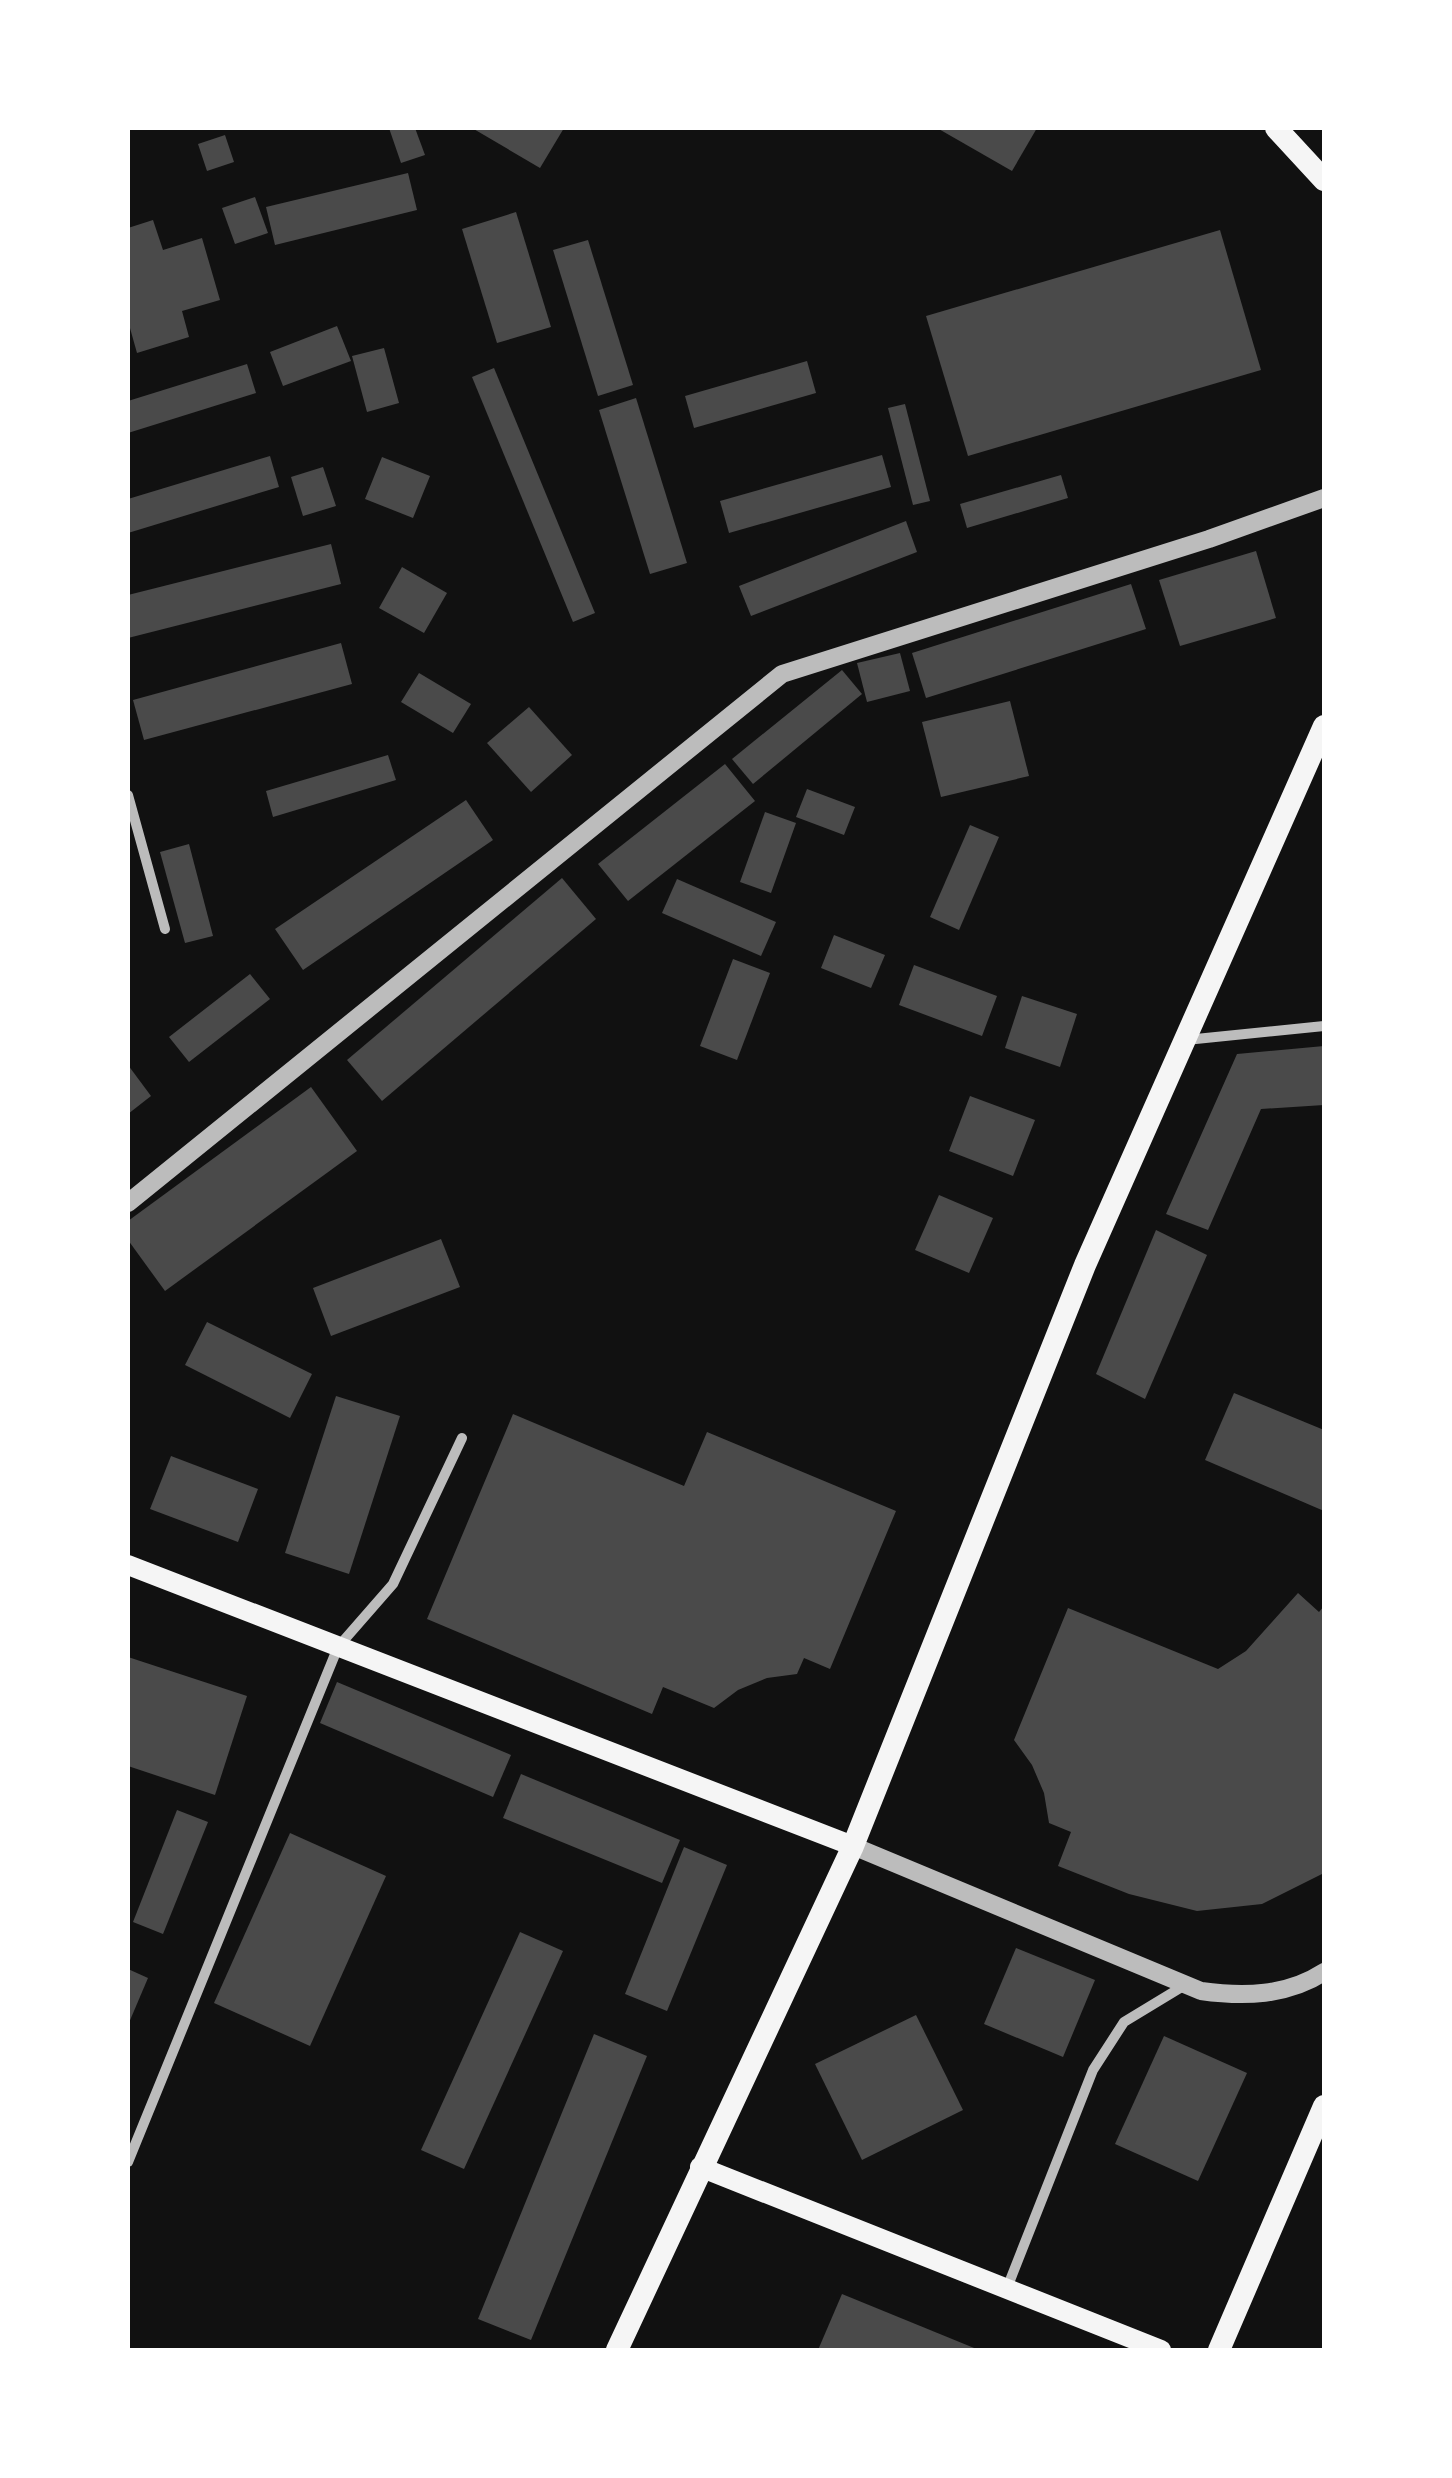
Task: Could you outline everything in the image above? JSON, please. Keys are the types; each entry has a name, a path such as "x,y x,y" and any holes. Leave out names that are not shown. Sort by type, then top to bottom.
{"main road":[{"path":"1276,128 1296,145 1324,180"},
{"path":"617,2350 852,1846 1085,1265 1324,726"},
{"path":"128,1564 852,1846"},
{"path":"1219,2350 1324,2106"},
{"path":"700,2167 1161,2350"},
{"path":"1110,2330 1140,2350"}],"street":[{"path":"128,1203 782,674 1209,540 1324,498"},
{"path":"128,795 165,929"},
{"path":"1185,1040 1324,1026"},
{"path":"128,2162 338,1647 393,1584 462,1438"},
{"path":"852,1846 1186,1985 1232,1996 1300,1988 1324,1972"},
{"path":"1006,2289 1094,2070 1124,2022 1186,1985"}],"building":[{"path":"389,128 415,128 425,155 401,163"},
{"path":"472,128 564,128 540,168"},
{"path":"937,128 1037,128 1012,171"},
{"path":"225,135 234,162 207,171 198,144"},
{"path":"408,173 417,210 275,245 266,207"},
{"path":"255,197 268,233 235,244 222,208"},
{"path":"516,212 551,327 497,343 462,229"},
{"path":"153,220 163,250 202,238 220,300 182,311 189,337 137,353 128,321 128,228"},
{"path":"1220,230 1261,370 968,456 926,316"},
{"path":"588,240 633,385 598,396 553,250"},
{"path":"337,326 351,361 283,386 270,352"},
{"path":"384,348 399,403 367,412 352,356"},
{"path":"807,361 816,393 694,428 685,396"},
{"path":"247,364 256,393 128,433 128,401"},
{"path":"494,368 595,613 573,622 472,377"},
{"path":"636,398 687,563 650,574 599,410"},
{"path":"905,404 930,501 913,505 888,408"},
{"path":"882,455 891,487 729,533 720,501"},
{"path":"270,456 279,487 128,533 128,499"},
{"path":"382,457 430,476 413,518 365,499"},
{"path":"323,467 336,506 303,516 291,477"},
{"path":"1061,475 1068,498 967,528 960,504"},
{"path":"906,521 917,552 751,616 739,586"},
{"path":"331,544 341,584 128,638 128,595"},
{"path":"1256,551 1276,618 1180,646 1159,580"},
{"path":"402,567 447,593 424,633 379,608"},
{"path":"1131,584 1146,629 926,698 912,653"},
{"path":"341,643 352,684 144,740 133,700"},
{"path":"900,653 910,691 867,702 857,663"},
{"path":"842,670 862,694 753,784 732,759"},
{"path":"419,673 471,704 453,733 401,702"},
{"path":"1010,701 1029,776 941,797 922,722"},
{"path":"529,707 572,755 531,792 487,743"},
{"path":"388,755 396,780 273,817 266,791"},
{"path":"725,764 755,801 628,901 598,864"},
{"path":"807,789 855,807 844,835 796,817"},
{"path":"466,800 493,840 303,970 275,929"},
{"path":"765,812 796,823 771,893 740,882"},
{"path":"970,825 999,837 959,930 930,917"},
{"path":"189,844 213,936 185,943 160,852"},
{"path":"562,878 596,919 382,1101 347,1060"},
{"path":"677,879 776,922 761,956 662,913"},
{"path":"834,935 885,955 871,988 821,968"},
{"path":"733,959 770,973 737,1060 700,1046"},
{"path":"914,965 997,996 982,1036 899,1005"},
{"path":"250,974 270,999 189,1062 169,1037"},
{"path":"1022,996 1077,1014 1060,1067 1005,1048"},
{"path":"1324,1046 1324,1105 1261,1109 1208,1230 1166,1214 1237,1054"},
{"path":"128,1065 151,1096 128,1114"},
{"path":"311,1087 357,1151 165,1291 128,1240 128,1221"},
{"path":"970,1096 1035,1120 1013,1176 949,1151"},
{"path":"939,1195 993,1218 969,1273 915,1250"},
{"path":"1156,1230 1207,1255 1145,1399 1096,1374"},
{"path":"441,1239 460,1287 331,1336 313,1288"},
{"path":"207,1322 312,1374 290,1418 185,1365"},
{"path":"1234,1393 1324,1430 1324,1511 1205,1460"},
{"path":"336,1396 400,1416 349,1574 285,1553"},
{"path":"513,1414 684,1486 707,1432 896,1511 830,1669 804,1658 797,1674 767,1678 738,1690 714,1708 663,1687 652,1714 427,1619"},
{"path":"171,1456 258,1489 238,1542 150,1509"},
{"path":"1298,1593 1319,1612 1324,1606 1324,1873 1262,1904 1197,1911 1129,1894 1058,1866 1071,1832 1049,1823 1044,1793 1032,1765 1014,1740 1068,1608 1218,1669 1246,1651"},
{"path":"128,1657 247,1696 215,1795 128,1766"},
{"path":"337,1682 511,1755 493,1797 320,1723"},
{"path":"521,1774 680,1840 662,1883 503,1818"},
{"path":"177,1810 208,1822 163,1934 133,1922"},
{"path":"290,1833 386,1876 310,2046 214,2003"},
{"path":"684,1847 727,1865 667,2011 625,1994"},
{"path":"520,1932 563,1951 464,2169 421,2150"},
{"path":"1016,1948 1095,1980 1063,2057 984,2024"},
{"path":"128,1969 148,1978 128,2025"},
{"path":"916,2015 963,2110 862,2160 815,2064"},
{"path":"594,2034 647,2056 531,2340 478,2319"},
{"path":"1164,2036 1247,2073 1198,2181 1115,2144"},
{"path":"842,2294 979,2350 818,2350"}]}
